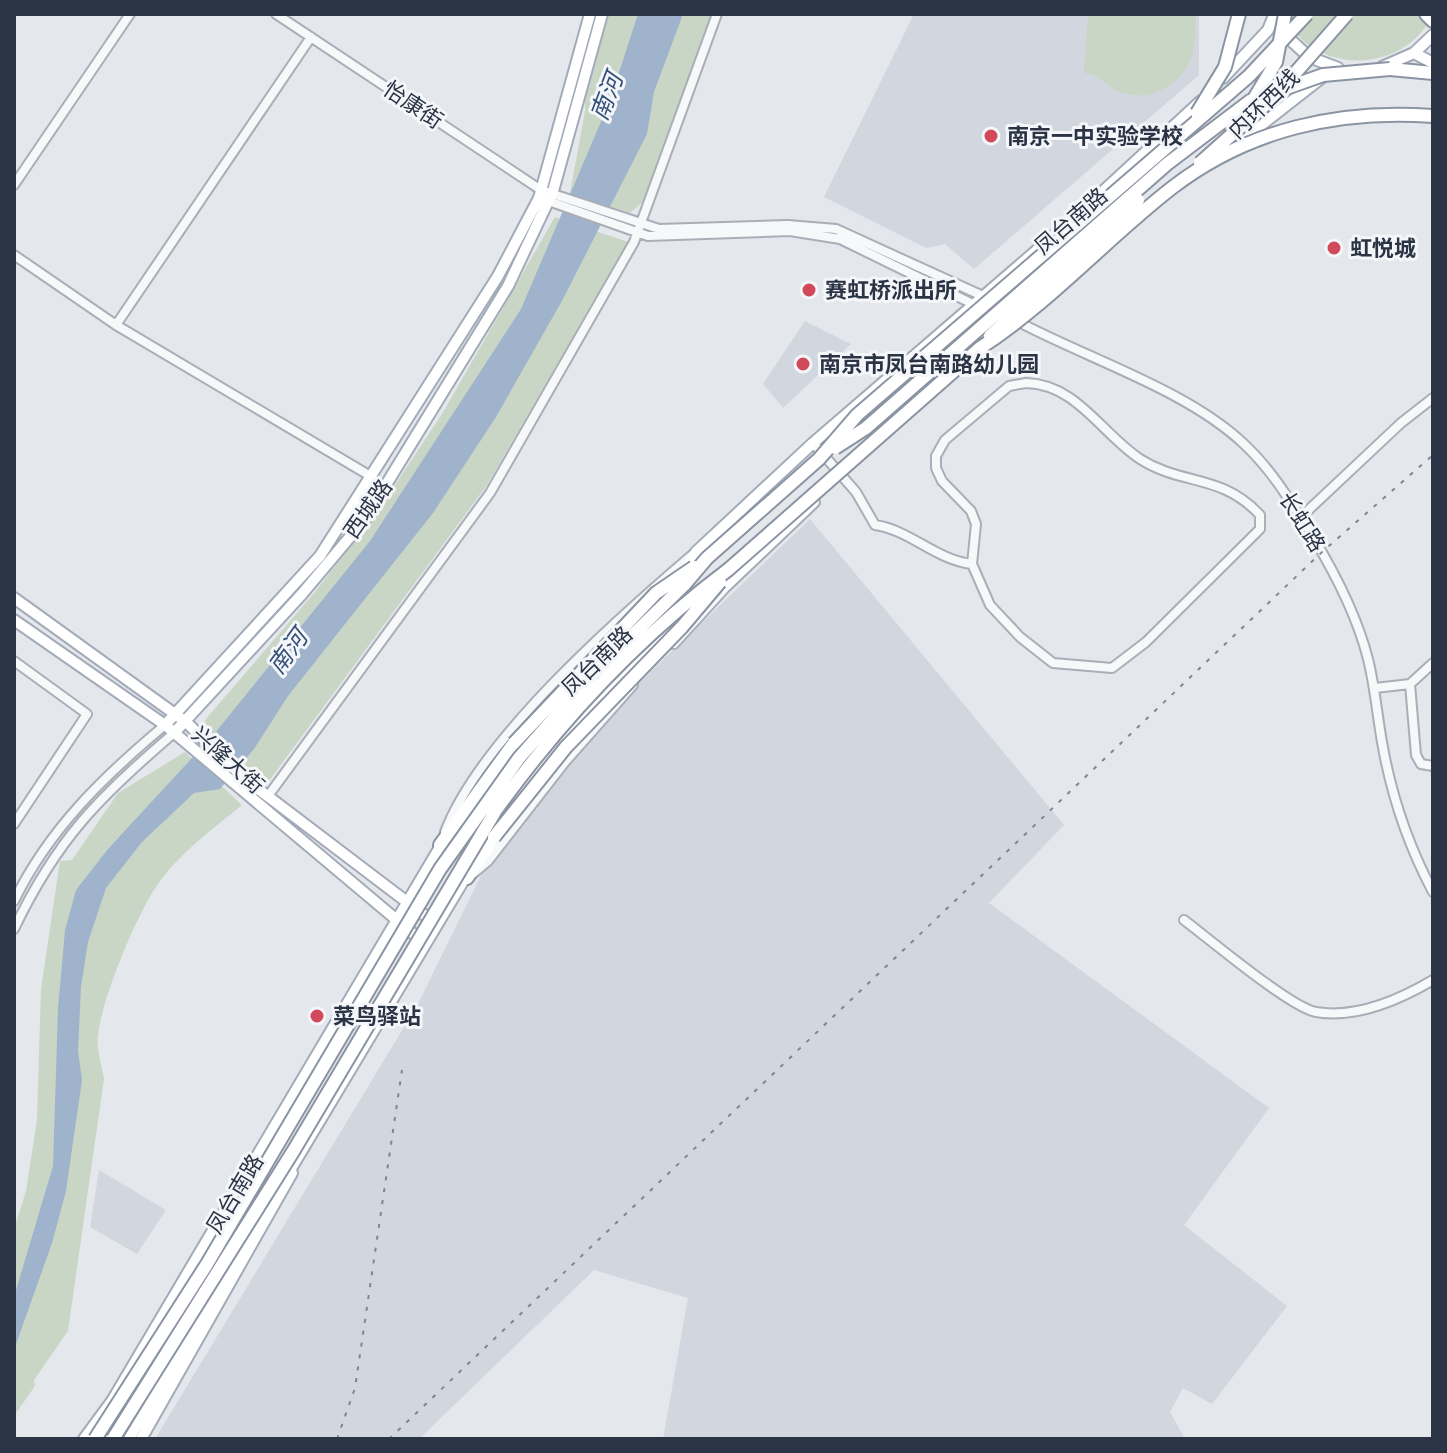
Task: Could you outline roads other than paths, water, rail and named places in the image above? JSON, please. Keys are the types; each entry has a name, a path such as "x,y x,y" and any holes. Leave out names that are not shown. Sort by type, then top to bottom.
{"highway":[{"path":"1189,126 1225,67 1239,14"},
{"name":"内环西线","path":"1189,126 1249,76 1307,14"},
{"name":"内环西线","path":"1174,187 1275,96 1347,14"},
{"path":"1426,14 1433,21"},
{"path":"980,348 1027,299 1192,153 1245,112 1276,62 1276,15"},
{"path":"819,459 866,428 1167,164 1250,101 1323,75 1356,69 1433,73"},
{"path":"980,348 1014,326 1174,187 1244,145 1296,125 1356,116 1433,116"},
{"name":"凤台南路","path":"95,1439 199,1276 458,842 555,716 701,555 819,459 857,415 1189,126"},
{"name":"凤台南路","path":"113,1439 272,1186 496,810 528,765 606,679 693,596 729,569 980,348"},
{"path":"440,845 514,743 656,593 701,555"},
{"path":"467,878 494,837 558,757 682,627 729,569"}],"main road":[{"name":"西城路","path":"165,725 320,556 550,196 590,14"},
{"name":"西城路","path":"174,733 365,519 508,286 550,196 602,14"},
{"path":"1276,15 1288,40 1309,57 1334,68 1362,71 1389,66 1414,53 1433,35"},
{"name":"凤台南路","path":"84,1439 128,1374 440,845 457,830 553,703 682,578 813,443 985,297 1176,127 1268,30 1276,15"},
{"path":"1414,53 1433,63"},
{"name":"凤台南路","path":"129,1439 280,1182 301,1154 428,946 467,878 473,858 567,733 700,598 728,584 842,475 1016,321 1334,68"},
{"name":"兴隆大街","path":"14,598 186,722 240,783 268,796 438,926"},
{"name":"兴隆大街","path":"14,620 165,725 240,783 428,946"},
{"name":"凤台南路","path":"141,1439 287,1185 301,1154"}],"street":[{"path":"14,185 130,14"},
{"name":"怡康街","path":"276,14 550,196 639,228"},
{"path":"268,796 490,493 639,228 717,14"},
{"path":"116,325 311,37"},
{"name":"长虹路","path":"639,228 788,225 836,229 985,297 1016,321 1149,384 1212,420 1258,458 1301,517 1345,596 1365,646 1392,790 1418,865 1433,892"},
{"path":"639,228 648,236 790,231 840,239 975,305"},
{"path":"14,255 116,325 372,477"},
{"path":"1026,383 1045,383 1066,393 1109,436 1142,461 1169,472 1211,482 1245,498 1260,515 1260,529 1251,538 1146,642 1122,663 1105,670 1053,663 1043,658 990,605 972,564 976,524 966,505 942,481 936,468 936,456 945,440 1009,386 1026,383"},
{"path":"1301,517 1409,416 1433,398"},
{"path":"813,443 842,475 875,525 959,563 972,564"},
{"path":"467,878 488,861 565,762 728,584"},
{"path":"14,661 87,714 14,824"},
{"path":"1375,688 1410,684 1433,663"},
{"path":"1410,684 1416,755 1421,764 1433,766"},
{"name":"西城路","path":"14,901 46,845 82,800 165,725"},
{"name":"西城路","path":"14,929 58,850 92,806 174,733"},
{"path":"117,766 124,766 125,775"},
{"path":"1184,920 1276,989 1314,1012 1351,1011 1397,1001 1433,980"}],"water":[{"name":"南河","path":"638,14 683,14 654,92 647,134 563,299 496,417 433,513 288,696 254,749 220,789 194,793 142,842 106,888 88,942 81,987 78,1051 82,1080 66,1191 52,1243 14,1350 14,1297 53,1166 58,1008 65,930 76,890 108,849 215,733 370,541 521,309 609,103"}],"railway":[{"path":"389,1439 1322,552 1433,455"},
{"path":"337,1439 355,1388 402,1070"}],"place":[{"name":"南京一中实验学校","path":"991,136"},
{"name":"虹悦城","path":"1334,248"},
{"name":"赛虹桥派出所","path":"809,290"},
{"name":"南京市凤台南路幼儿园","path":"803,364"},
{"name":"菜鸟驿站","path":"317,1016"}]}
